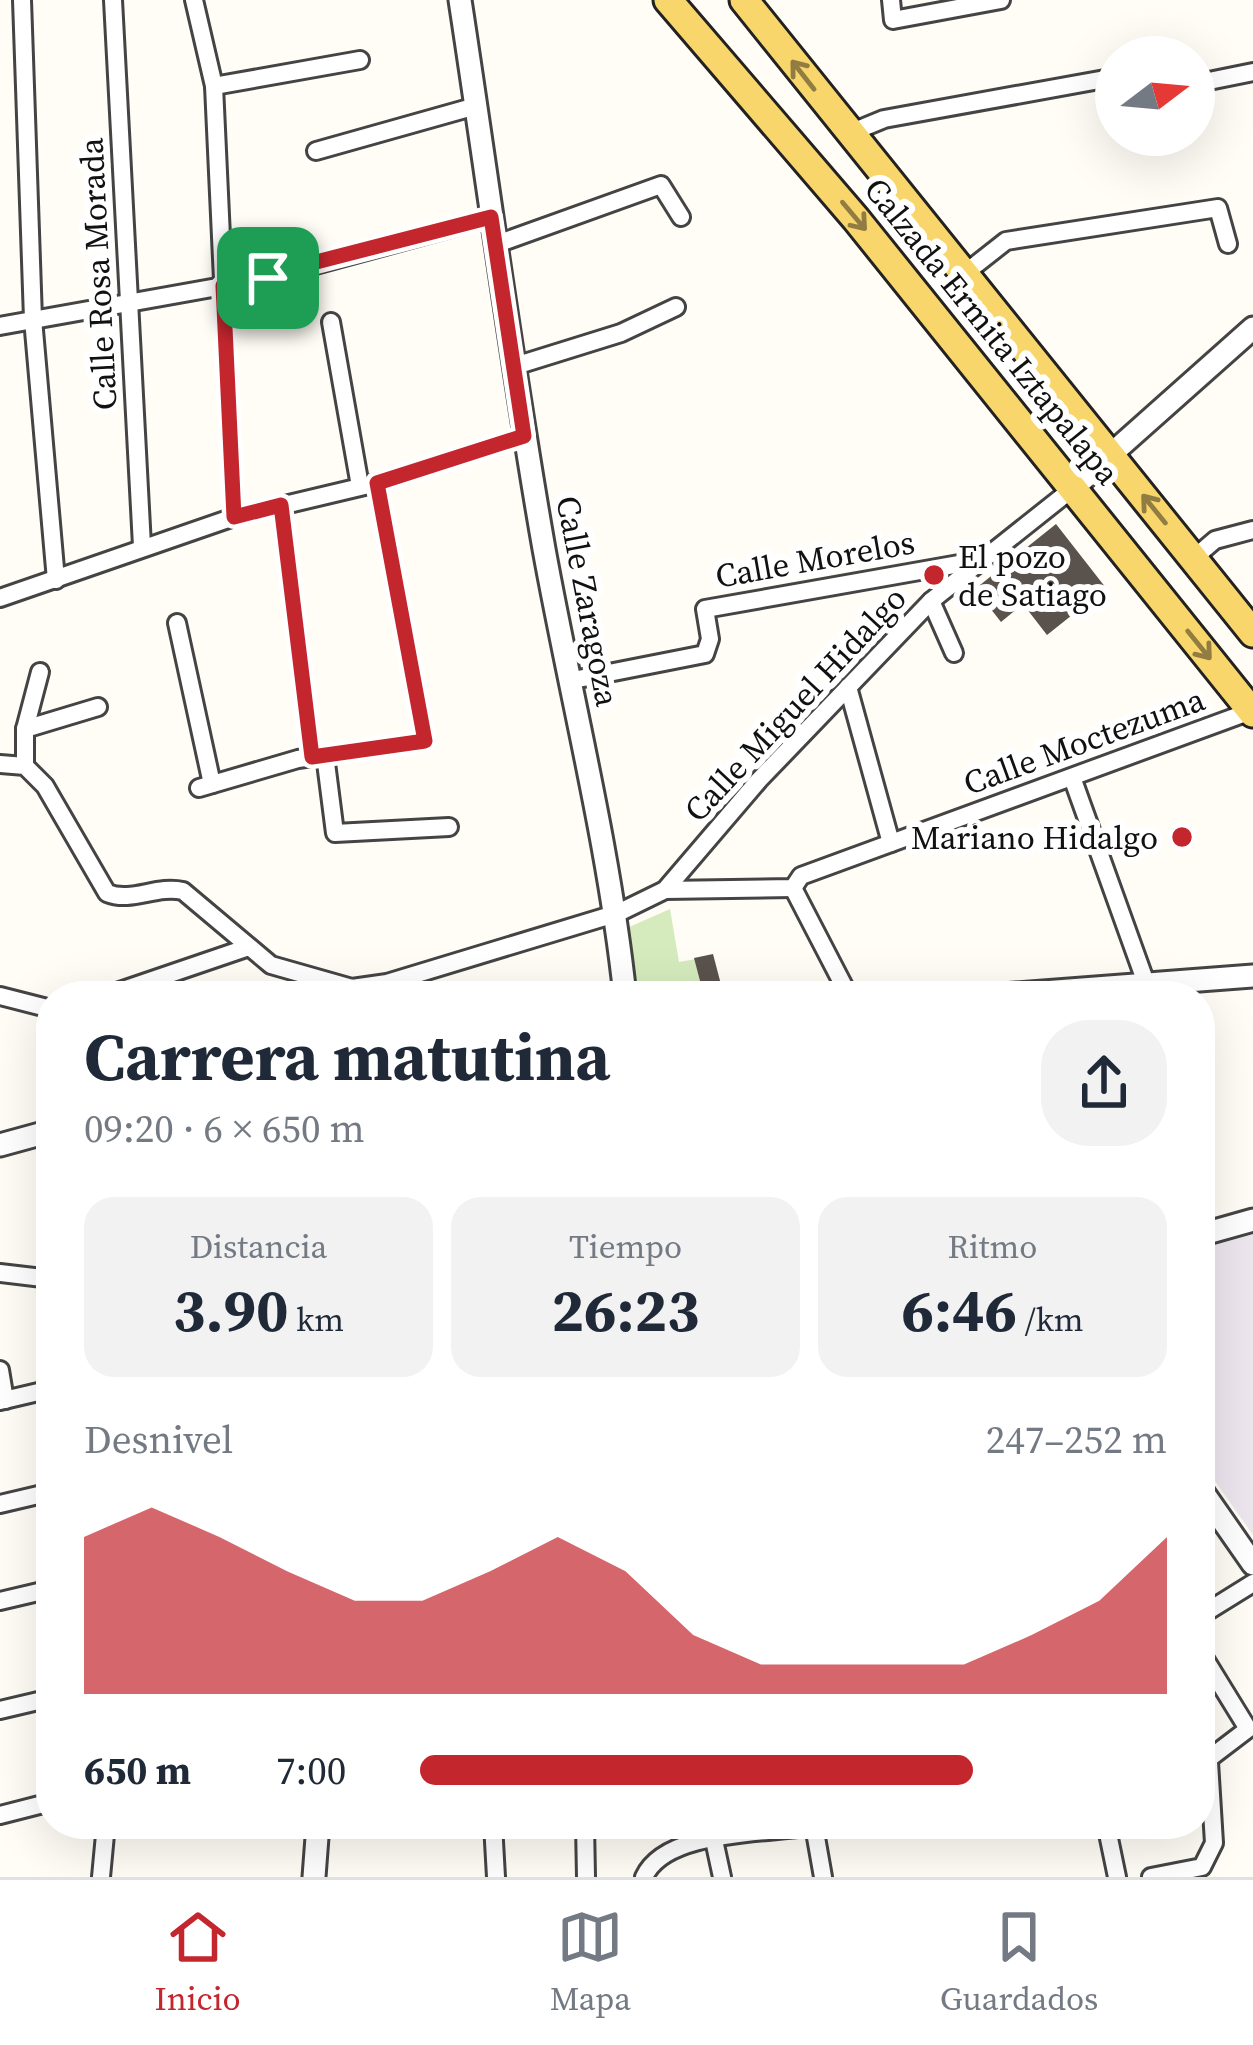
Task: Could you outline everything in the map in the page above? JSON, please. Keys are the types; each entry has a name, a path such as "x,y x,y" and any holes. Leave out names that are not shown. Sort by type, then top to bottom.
{"main road":[{"name":"Calzada Ermita Iztapalapa","path":"668,0 856,219 1252,712"},
{"name":"Calzada Ermita Iztapalapa","path":"744,0 1253,633"}],"street":[{"path":"22,0 33,320 56,580"},
{"name":"Calle Rosa Morada","path":"113,0 142,546"},
{"path":"194,0 214,86 234,517"},
{"name":"Calle Zaragoza","path":"460,0 524,436 568,682 618,913 625,981"},
{"path":"891,0 893,20 1001,0"},
{"path":"214,86 360,59"},
{"path":"1215,80 1253,72"},
{"path":"850,133 884,119 1095,81"},
{"path":"316,151 476,106"},
{"path":"497,244 661,184 681,217"},
{"path":"964,274 1006,241 1218,208 1228,244"},
{"path":"0,326 223,286 491,217"},
{"path":"515,366 621,333 676,307"},
{"path":"177,623 206,786 319,756 425,741 331,322"},
{"path":"1072,489 1108,452 1253,328"},
{"path":"3,592 56,580 234,517 369,485 524,436"},
{"name":"Calle Miguel Hidalgo","path":"618,913 665,890 931,601 1072,489"},
{"path":"281,505 335,833 449,827"},
{"path":"1194,558 1215,540 1253,530"},
{"name":"Calle Morelos","path":"568,682 705,655 710,638 705,610 977,561"},
{"path":"931,601 954,652"},
{"path":"25,766 25,729 40,672"},
{"path":"848,687 891,843"},
{"path":"25,729 98,706"},
{"name":"Calle Moctezuma","path":"665,890 793,888 800,877 1252,712"},
{"path":"0,764 25,766 45,786 107,893 120,898 169,888 183,891 246,948 318,981"},
{"path":"1073,780 1145,981"},
{"path":"793,888 841,981"},
{"path":"390,981 618,913"},
{"path":"149,981 246,948"},
{"path":"298,981 299,975"},
{"path":"1177,981 1253,976"},
{"path":"0,996 36,1006"},
{"path":"0,1145 36,1134"},
{"path":"1215,1231 1253,1220"},
{"path":"0,1274 36,1278"},
{"path":"0,1370 2,1401 36,1393"},
{"path":"0,1504 36,1496"},
{"path":"1215,1513 1253,1564"},
{"path":"1215,1607 1253,1583"},
{"path":"0,1601 36,1593"},
{"path":"1215,1676 1248,1729 1215,1755"},
{"path":"0,1710 36,1702"},
{"path":"0,1814 36,1806"},
{"path":"101,1877 105,1839"},
{"path":"314,1877 317,1839"},
{"path":"494,1839 496,1877"},
{"path":"585,1839 586,1877"},
{"path":"644,1877 652,1859 667,1849 721,1839"},
{"path":"821,1839 823,1877"},
{"path":"1109,1839 1117,1877"},
{"path":"1151,1877 1202,1867 1214,1839"},
{"path":"714,1840 722,1877"}],"shaded area":[{"path":"1253,1232 1253,1535 1215,1481 1215,1243"}],"green space":[{"path":"670,909 679,962 713,956 718,981 636,981 627,928"}],"building":[{"path":"1056,524 1106,588 1047,635 1023,604 1001,622 975,589"},
{"path":"713,954 720,981 700,981 694,958"}],"place":[{"name":"El pozo de Satiago","path":"934,575"},
{"name":"Mariano Hidalgo","path":"1182,837"}],"route":[{"path":"491,217 524,436 377,483 425,741 312,757 281,505 234,517 223,286 268,278 491,217"}]}
